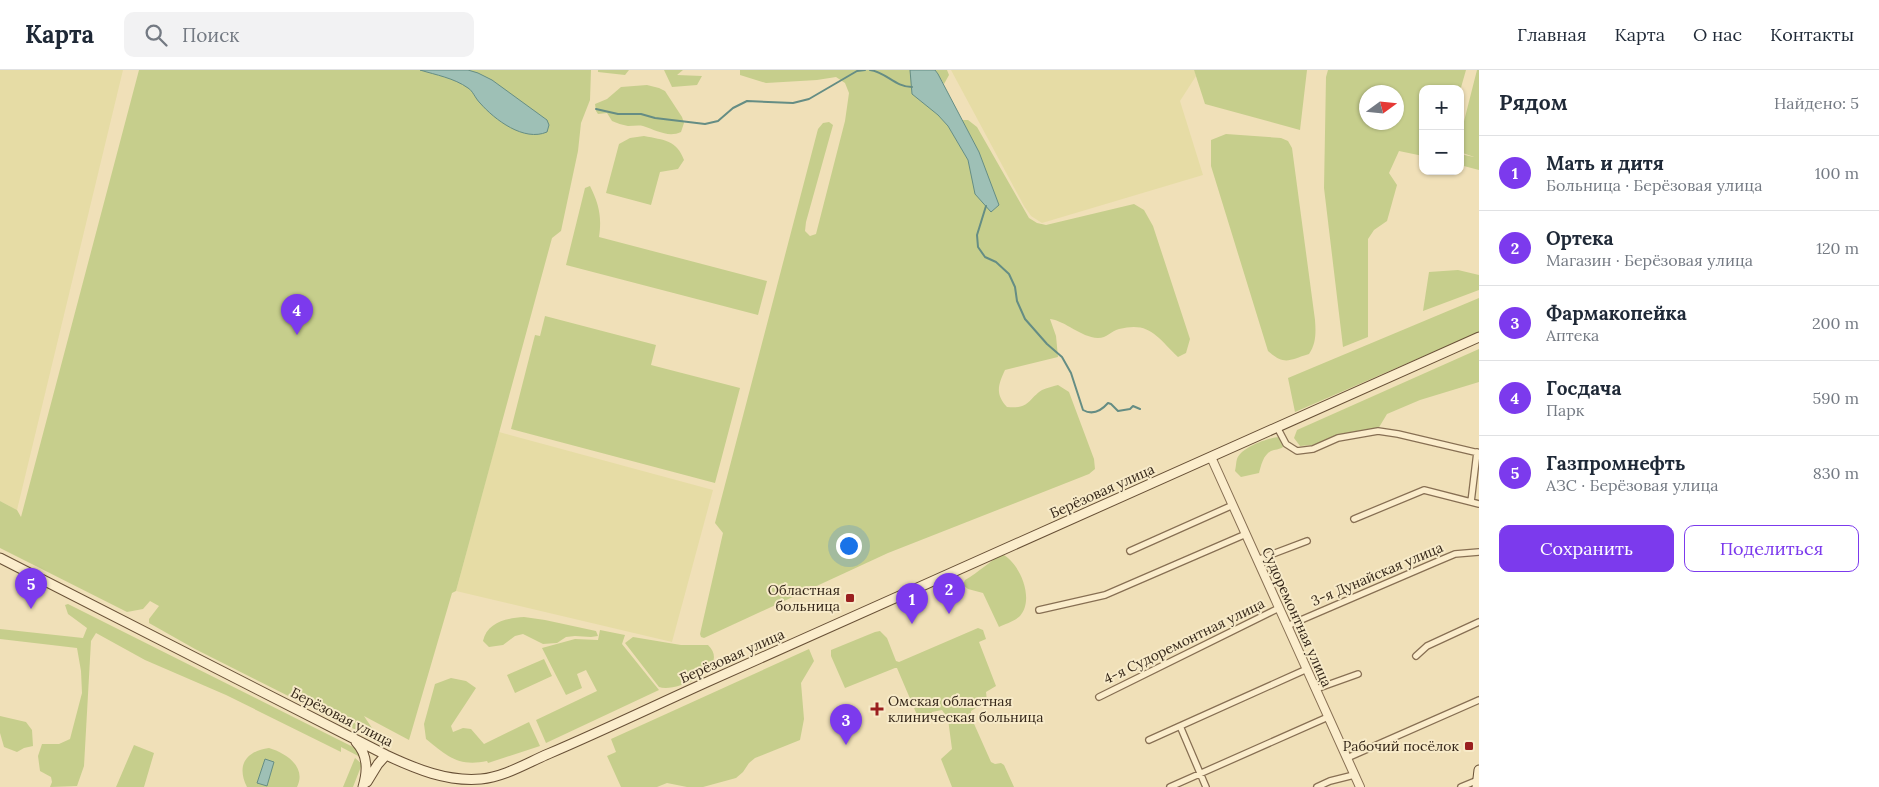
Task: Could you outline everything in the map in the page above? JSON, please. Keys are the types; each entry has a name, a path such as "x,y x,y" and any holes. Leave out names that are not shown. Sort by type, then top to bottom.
{"main road":[{"name":"Берёзовая улица","path":"0,558 386,756 416,769 438,775 467,779 495,776 595,734 722,675 1479,337"},
{"path":"352,738 362,749 366,757 367,772 364,787"},
{"path":"364,787 375,768 386,756"},
{"path":"370,787 380,771 386,756"},
{"path":"1477,784 1479,770"}],"street":[{"path":"1277,427 1286,444 1297,451 1313,449 1344,436 1378,431 1478,452 1471,502"},
{"name":"Судоремонтная улица","path":"1211,457 1360,787"},
{"path":"1354,519 1424,490 1479,504"},
{"path":"1130,551 1233,505"},
{"path":"1039,610 1105,596 1246,534"},
{"path":"1258,560 1308,541"},
{"name":"3-я Дунайская улица","path":"1288,626 1455,554 1479,552"},
{"name":"4-я Судоремонтная улица","path":"1099,697 1279,608"},
{"path":"1416,656 1426,646 1479,622"},
{"path":"1149,740 1306,668"},
{"path":"1316,689 1358,674"},
{"path":"1347,758 1479,700"},
{"path":"1170,787 1328,717"},
{"path":"1180,726 1206,787"},
{"path":"1317,787 1330,781 1354,775"},
{"path":"1461,787 1477,784"}],"shaded area":[{"path":"0,70 123,70 17,510 0,501"},
{"path":"951,70 1194,70 1196,76 1180,101 1203,175 1042,223 1031,216 1024,206"},
{"path":"499,432 713,490 672,642 456,591"}],"green space":[{"path":"139,70 591,70 590,100 581,123 578,151 561,231 552,238 456,591 452,593 409,740 364,716 372,728 388,739 390,743 388,746 195,649 149,623 149,619 159,606 150,601 143,609 127,612 0,548 0,501 17,510 21,517"},
{"path":"598,70 629,70 625,75 598,72"},
{"path":"664,70 683,70 677,75 702,76 697,85 672,87"},
{"path":"740,70 910,70 914,95 948,126 968,160 972,175 991,212 998,205 979,152 962,120 968,120 977,127 1029,218 1037,223 1046,225 1134,204 1144,210 1153,226 1190,339 1186,353 1178,357 1158,337 1146,329 1130,327 1119,329 1098,338 1085,335 1056,320 1050,319 1056,336 1058,357 1005,370 999,385 999,394 1007,407 1020,407 1028,403 1042,390 1054,386 1058,385 1069,392 1094,459 1095,469 1089,474 888,553 704,638 700,634 723,533 715,523 818,129 823,123 829,122 833,125 806,222 805,231 810,236 816,234 845,121 849,93 845,83 836,77 766,83 740,75"},
{"path":"935,70 947,70 949,75 944,84"},
{"path":"1194,70 1307,70 1300,130 1205,104"},
{"path":"1328,70 1466,70 1462,85 1419,85 1419,155 1399,151 1389,173 1397,185 1387,221 1374,230 1368,239 1368,337 1343,347 1324,188 1326,77"},
{"path":"1477,70 1479,70 1479,170 1464,166 1464,155 1474,157 1464,153 1464,121"},
{"path":"647,85 665,91 682,117 684,123 681,132 667,134 643,126 628,126 612,121 607,113 598,114 596,111 595,104 607,99 621,87"},
{"path":"1226,134 1281,138 1288,141 1292,148 1315,320 1315,338 1309,354 1292,360 1279,359 1268,351 1211,166 1211,140"},
{"path":"644,136 664,140 674,145 678,148 684,160 678,169 660,172 651,205 606,193 619,144 630,138"},
{"path":"590,186 599,211 599,237 767,281 758,315 566,265 585,188"},
{"path":"1458,270 1479,275 1479,290 1423,311 1429,272"},
{"path":"1479,298 1479,332 1295,412 1288,378"},
{"path":"545,316 656,345 651,365 740,388 715,483 511,429 535,335 540,336"},
{"path":"1479,349 1479,382 1420,400 1387,414 1378,429 1351,432 1323,444 1300,446 1294,438 1297,430"},
{"path":"1279,437 1282,440 1283,447 1266,455 1259,473 1241,477 1235,471 1237,459 1249,447 1268,439"},
{"path":"1002,554 1015,565 1020,573 1026,591 1026,600 1020,616 999,627 983,593 968,589 963,585 965,580"},
{"path":"68,604 355,748 364,759 341,747 341,752 226,695 145,660 96,633 91,641 84,766 77,786 50,787 51,777 40,771 38,756 42,744 59,744 70,739 82,693 77,648 0,639 0,629 83,638 87,628 68,614 65,605"},
{"path":"524,617 596,631 598,636 566,637 557,643 543,644 523,634 515,636 503,645 489,647 483,641 493,625 511,618"},
{"path":"978,628 983,630 986,639 979,642 996,686 986,692 987,701 971,711 971,717 991,762 1004,765 1014,787 952,787 941,759 952,749 948,719 942,710 932,712 929,719 924,723 920,722 897,668 845,688 831,656 831,650 880,631 887,638 896,661 899,662"},
{"path":"600,630 625,635 622,644 659,690 546,743 536,720 597,691 586,670 577,674 582,688 566,695 542,648 575,639 598,640"},
{"path":"633,637 681,645 708,645 714,654 713,662 708,670 689,682 667,688 659,687 625,643"},
{"path":"809,649 814,661 801,683 804,719 800,740 755,758 736,778 703,787 687,787 667,783 657,787 621,787 607,756 616,752 611,739"},
{"path":"544,659 552,676 515,693 507,675"},
{"path":"451,678 466,681 476,688 451,726 453,732 463,728 471,729 484,744 529,722 540,746 488,763 487,761 460,761 440,750 426,739 424,724 435,684"},
{"path":"0,716 26,722 32,730 33,746 17,752 4,747 0,733"},
{"path":"134,745 154,753 144,787 116,787"},
{"path":"269,748 288,757 297,767 299,780 297,787 247,787 243,772 245,760 254,752"},
{"path":"355,758 362,764 353,787 343,787"}],"water":[{"path":"420,70 468,70 478,73 492,80 547,120 549,125 547,132 529,134 510,128 486,110 468,88 451,79"},
{"path":"910,70 935,70 938,74 979,152 999,205 991,212 975,194 968,160 948,126 938,115 912,94"},
{"path":"265,759 274,762 267,786 257,783"}],"waterway":[{"path":"596,109 618,114 641,114 655,118 705,124 718,121 733,108 747,101 793,103 809,99 857,71 865,70"},
{"path":"870,70 876,71 901,85 912,87"},
{"path":"986,206 977,235 978,247 985,257 996,262 1009,274 1015,287 1017,301 1025,319 1047,344 1062,357 1071,373 1083,410 1096,411 1108,403 1118,411 1130,409 1133,406 1140,409"}],"place":[{"name":"Госдача","path":"297,335"},
{"name":"Областная больница","path":"850,598"},
{"name":"Газпромнефть","path":"31,609"},
{"name":"Ортека","path":"949,614"},
{"name":"Мать и дитя","path":"912,624"},
{"name":"Омская областная клиническая больница","path":"877,709"},
{"name":"Фармакопейка","path":"846,745"},
{"name":"Рабочий посёлок","path":"1469,746"}]}
